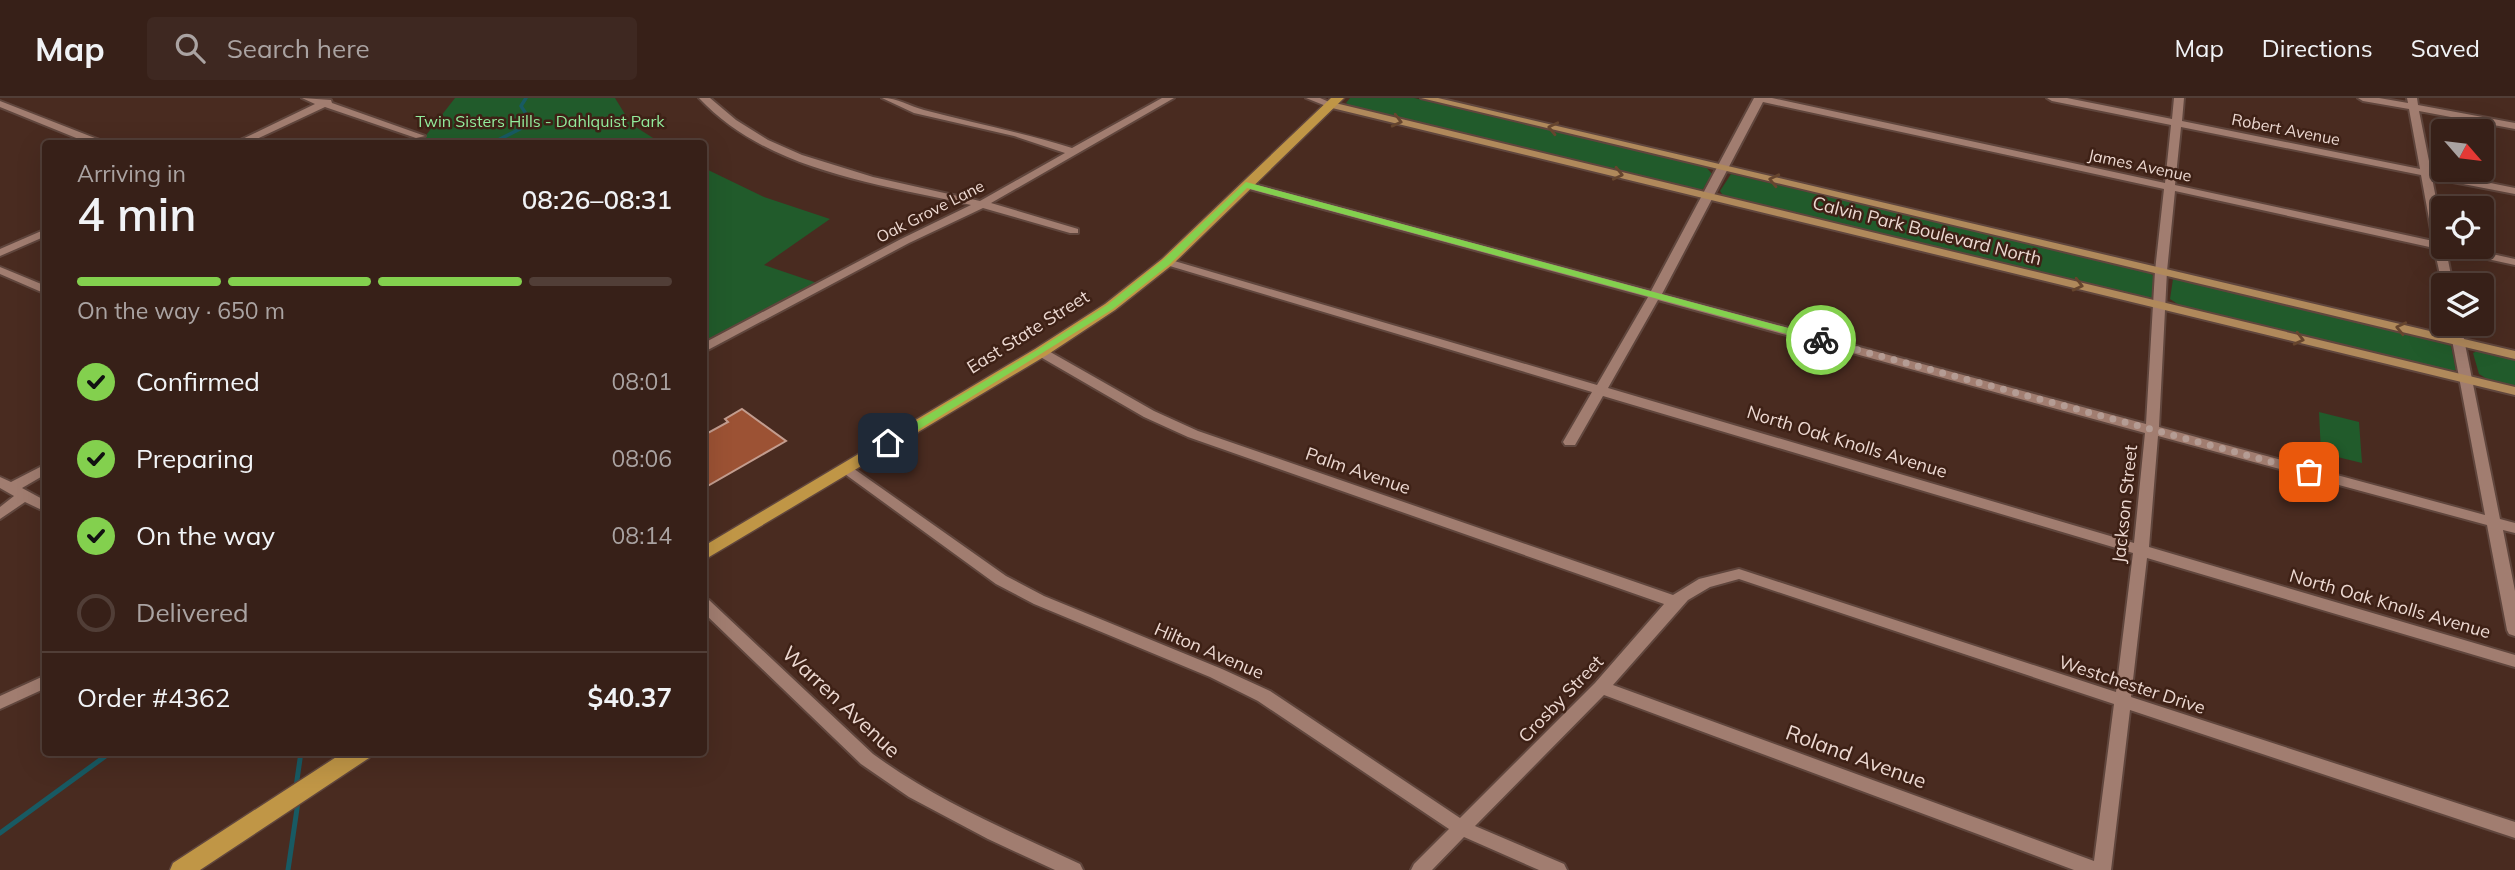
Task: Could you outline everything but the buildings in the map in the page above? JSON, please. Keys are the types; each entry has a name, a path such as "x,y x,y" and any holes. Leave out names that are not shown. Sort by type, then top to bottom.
{"main road":[{"name":"East State Street","path":"707,552 1041,352 1110,307 1167,262 1334,102"},
{"path":"181,870 356,756"}],"street":[{"path":"307,98 420,136"},
{"path":"245,140 335,98"},
{"path":"704,98 739,128 815,163 898,186 982,204 1074,230"},
{"path":"887,98 917,110 1017,134 1073,152"},
{"path":"1311,98 1334,102"},
{"name":"Calvin Park Boulevard North","path":"1426,98 2515,355"},
{"path":"1570,442 1655,295 1760,98"},
{"name":"James Avenue","path":"1760,98 2431,244"},
{"name":"Robert Avenue","path":"2052,98 2515,191"},
{"name":"Jackson Street","path":"2102,870 2141,550 2161,305 2161,271 2179,98"},
{"path":"2363,98 2413,103 2515,126"},
{"name":"Oak Grove Lane","path":"707,346 982,204 1165,99"},
{"name":"Calvin Park Boulevard North","path":"1334,102 1707,196 2515,391"},
{"path":"2413,103 2431,196"},
{"path":"0,104 91,140"},
{"path":"1246,185 2515,528"},
{"path":"0,253 42,234"},
{"name":"James Avenue","path":"2494,258 2515,262"},
{"name":"North Oak Knolls Avenue","path":"1167,262 2515,661"},
{"path":"0,270 42,289"},
{"path":"2458,336 2515,630"},
{"name":"Palm Avenue","path":"1041,352 1149,414 1193,433 1675,602"},
{"name":"Hilton Avenue","path":"845,469 994,577 1039,600 1216,673 1264,696 1461,828 1559,870"},
{"path":"0,514 12,488 42,470"},
{"path":"12,488 42,505"},
{"name":"Crosby Street","path":"1420,870 1601,687 1687,590 1713,578 1739,574"},
{"name":"Westchester Drive","path":"1739,574 2515,830"},
{"name":"Warren Avenue","path":"707,607 867,759 893,780 1074,870"},
{"path":"0,703 42,683"},
{"name":"Roland Avenue","path":"1601,687 2096,870"}],"green space":[{"name":"Twin Sisters Hills - Dahlquist Park","path":"455,98 615,98 631,124 656,140 422,140"},
{"path":"1350,98 1414,98 1706,167 1712,174 1703,189 1696,191 1354,108 1346,103"},
{"path":"707,169 764,197 830,219 764,265 817,283 707,341"},
{"path":"1731,174 2147,271 2155,277 2154,297 2146,299 1724,197 1720,191"},
{"path":"2173,279 2440,340 2451,346 2456,370 2448,372 2182,307 2170,299"},
{"path":"2479,350 2515,358 2515,387 2492,382 2479,374 2473,353"},
{"path":"2319,412 2359,422 2362,463 2321,453"}],"waterway":[{"path":"498,140 524,127 530,120 521,106 526,98"},
{"path":"0,833 106,756"},
{"path":"296,787 300,756"},
{"path":"288,870 298,802"}],"way so far":[{"path":"1821,340 2309,472"}],"route":[{"path":"888,443 1041,352 1110,307 1167,262 1246,185 1821,340"}]}
